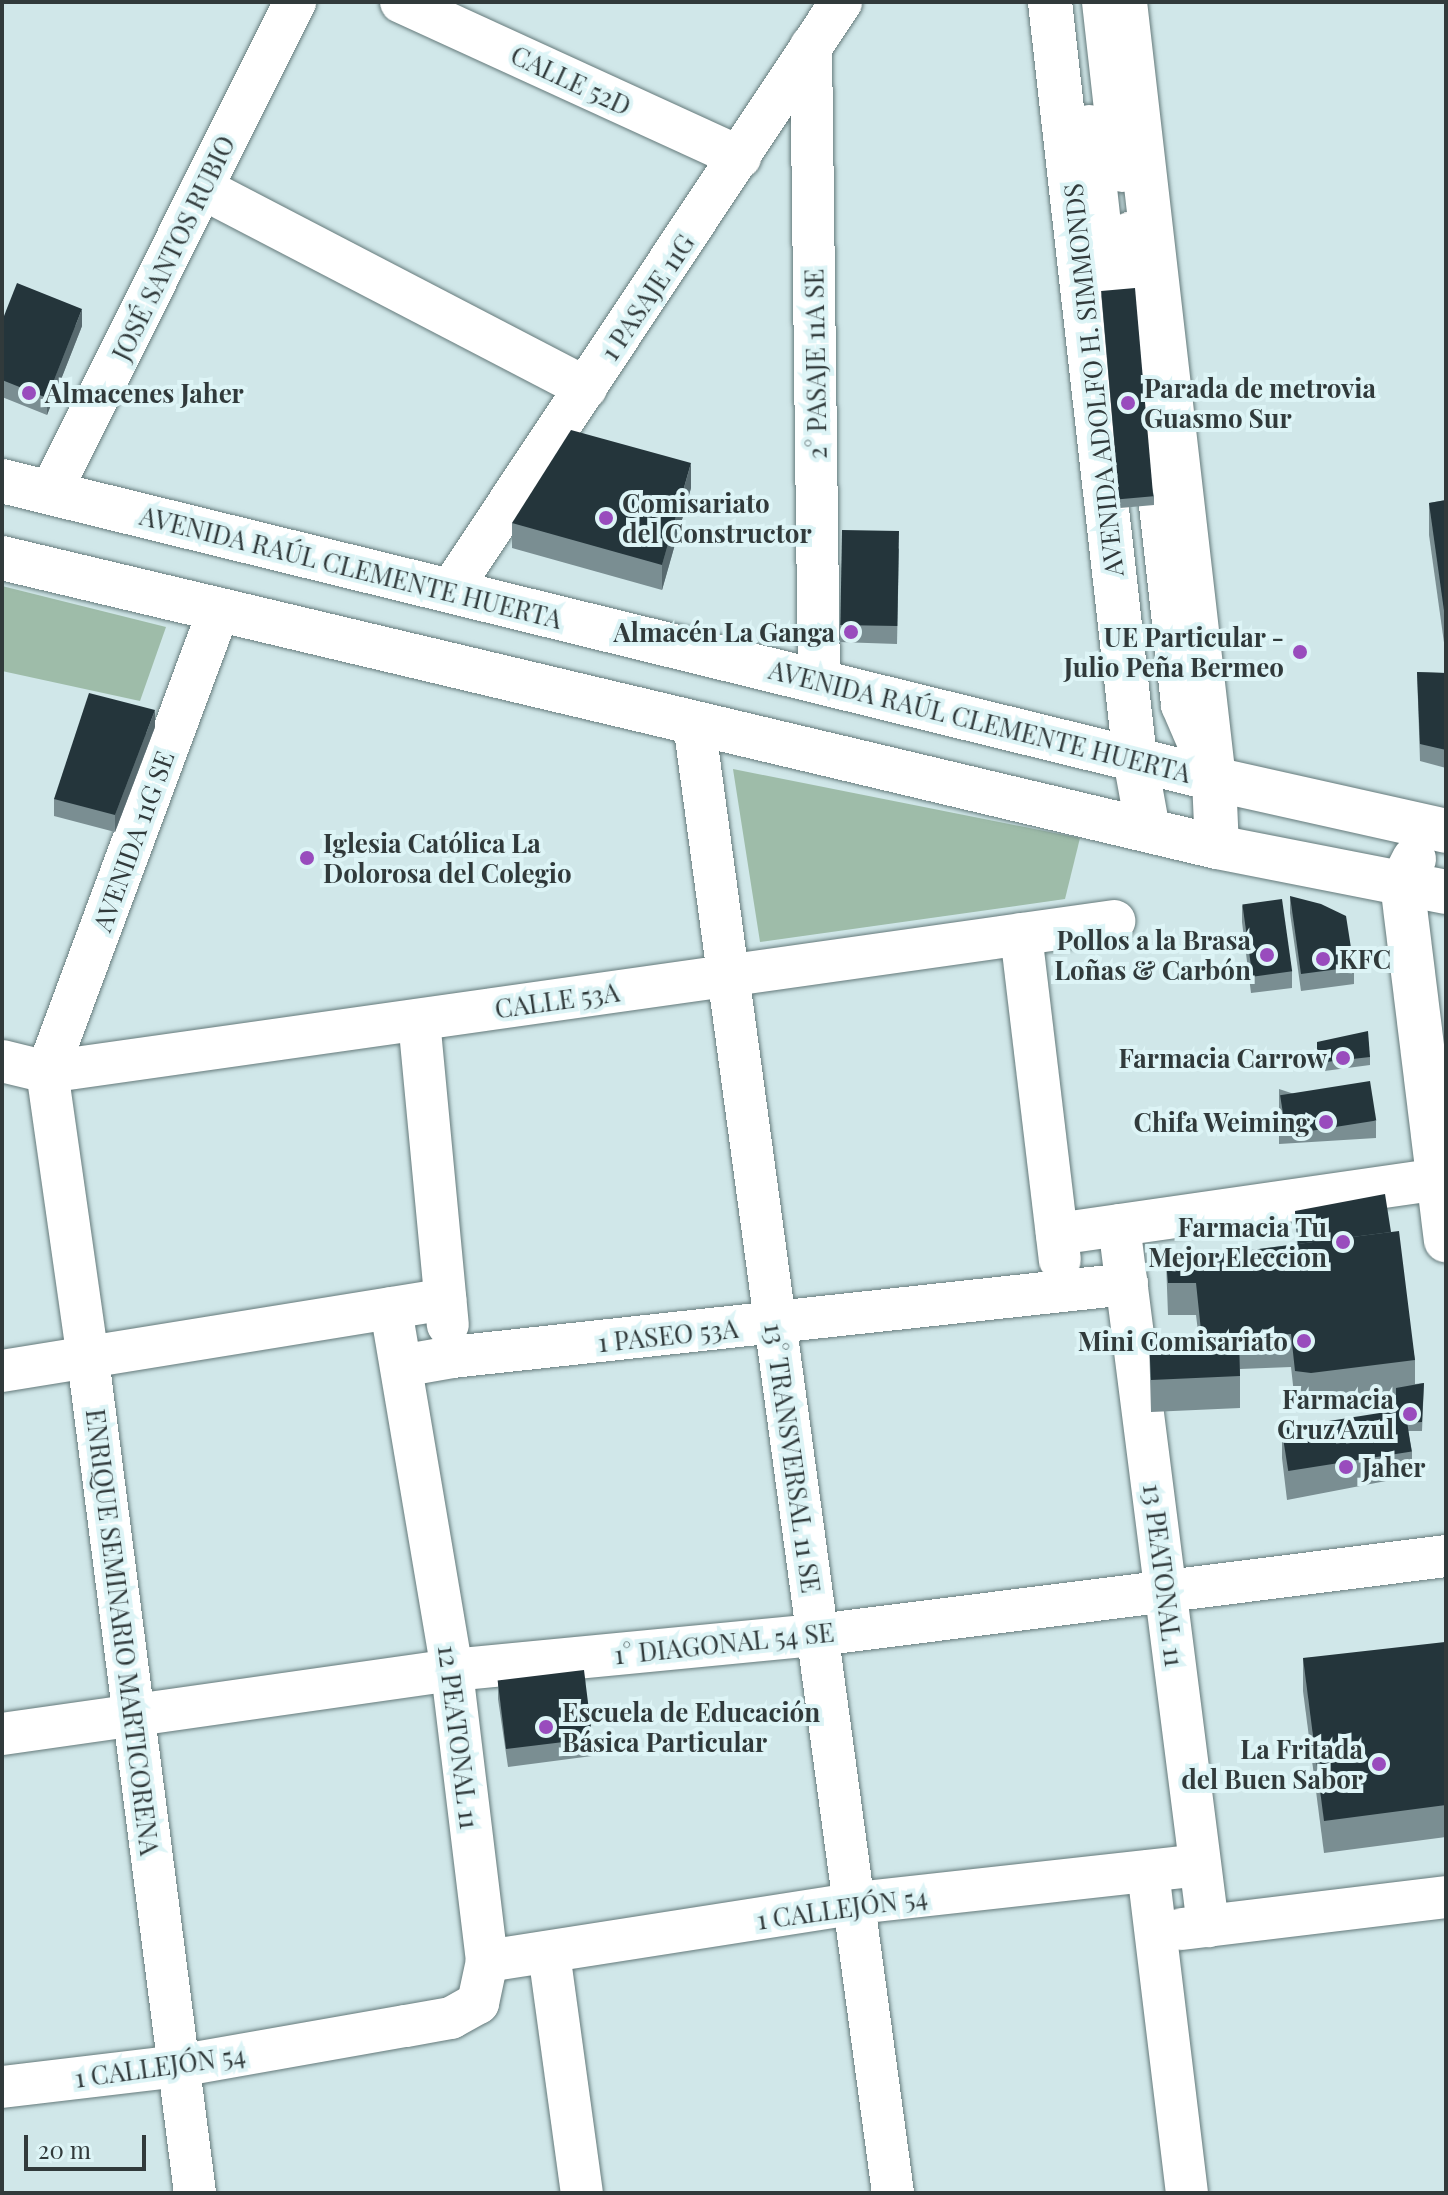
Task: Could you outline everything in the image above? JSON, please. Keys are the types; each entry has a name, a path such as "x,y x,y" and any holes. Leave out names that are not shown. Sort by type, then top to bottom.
{"main road":[{"name":"AVENIDA ADOLFO H. SIMMONDS","path":"1050,2 1135,759 1148,830"},
{"name":"AVENIDA ADOLFO H. SIMMONDS","path":"1125,2 1166,382 1214,779 1217,847"},
{"name":"AVENIDA RAÚL CLEMENTE HUERTA","path":"2,481 1214,779 1438,829"},
{"path":"2,558 1217,847 1446,892"},
{"path":"1438,829 1402,883 1446,1240"}],"street":[{"name":"JOSÉ SANTOS RUBIO","path":"50,493 295,2"},
{"name":"CALLE 52D","path":"401,2 740,157"},
{"name":"1 PASAJE 11G","path":"450,591 841,2"},
{"name":"AVENIDA ADOLFO H. SIMMONDS","path":"1074,2 1155,703 1135,759"},
{"name":"AVENIDA ADOLFO H. SIMMONDS","path":"1103,2 1182,705 1214,779"},
{"name":"2° PASAJE 11A SE","path":"811,46 819,682"},
{"path":"202,188 586,388"},
{"path":"2,542 765,725 1058,789 1148,830"},
{"name":"AVENIDA 11G SE","path":"47,1072 219,609"},
{"name":"13° TRANSVERSAL 11 SE","path":"694,723 731,975 773,1325 856,1903 893,2193"},
{"name":"CALLE 53A","path":"2,1061 47,1072 1114,921"},
{"path":"1021,934 1064,1292"},
{"path":"419,1020 452,1357"},
{"name":"ENRIQUE SEMINARIO MARTICORENA","path":"47,1072 88,1359 195,2193"},
{"path":"1057,1234 1439,1179"},
{"name":"13 PEATONAL 11","path":"1119,1225 1208,1926"},
{"name":"1 PASEO 53A","path":"401,1366 452,1357 773,1325 1127,1284"},
{"path":"2,1371 445,1299"},
{"name":"12 PEATONAL 11","path":"318,2041 451,2018 478,2003 487,1961 452,1670 391,1308"},
{"name":"1° DIAGONAL 54 SE","path":"2,1734 452,1670 818,1635 1446,1556"},
{"name":"1 CALLEJÓN 54","path":"487,1961 856,1903 1199,1865"},
{"path":"1148,1871 1187,2193"},
{"path":"1157,1932 1446,1897"},
{"path":"549,1953 582,2193"},
{"name":"1 CALLEJÓN 54","path":"2,2087 178,2066 318,2041"}],"green space":[{"path":"2,586 166,627 140,701 2,671"},
{"path":"733,769 1080,838 1065,899 760,942"}],"building":[{"path":"17,283 82,309 47,398 2,380 2,321"},
{"name":"Parada de metrovia Guasmo Sur","path":"1135,288 1153,496 1119,499 1101,291"},
{"name":"Comisariato del Constructor","path":"571,430 691,463 662,565 512,523"},
{"path":"1446,500 1446,625 1429,503"},
{"path":"842,530 899,531 897,626 840,625"},
{"path":"1417,672 1446,673 1446,750 1420,744"},
{"path":"89,693 155,710 115,815 54,799"},
{"name":"KFC","path":"1290,896 1321,904 1346,916 1354,967 1301,974"},
{"name":"Pollos a la Brasa Loñas & Carbón","path":"1282,899 1292,971 1253,977 1242,905"},
{"name":"Farmacia Carrow","path":"1368,1031 1370,1057 1317,1063 1317,1042"},
{"name":"Chifa Weiming","path":"1370,1081 1376,1121 1286,1135 1280,1095"},
{"path":"1385,1194 1391,1232 1298,1244 1295,1211"},
{"name":"Mini Comisariato","path":"1399,1231 1415,1360 1311,1373 1295,1371 1291,1334 1239,1337 1240,1376 1151,1380 1149,1339 1202,1340 1196,1283 1168,1283 1166,1261"},
{"name":"Farmacia Cruz Azul","path":"1424,1383 1422,1422 1407,1423 1405,1409 1396,1411 1396,1388"},
{"path":"1405,1409 1412,1451 1288,1471 1282,1429"},
{"name":"La Fritada del Buen Sabor","path":"1445,1642 1446,1805 1324,1821 1303,1658"},
{"name":"Escuela de Educación Básica Particular","path":"584,1670 592,1738 506,1749 498,1681"}],"place":[{"name":"Almacenes Jaher","path":"29,393"},
{"name":"Parada de metrovia Guasmo Sur","path":"1128,403"},
{"name":"Comisariato del Constructor","path":"606,518"},
{"name":"Almacén La Ganga","path":"851,632"},
{"name":"UE Particular - Julio Peña Bermeo","path":"1300,652"},
{"name":"Iglesia Católica La Dolorosa del Colegio","path":"307,858"},
{"name":"Pollos a la Brasa Loñas & Carbón","path":"1267,955"},
{"name":"KFC","path":"1323,959"},
{"name":"Farmacia Carrow","path":"1343,1058"},
{"name":"Chifa Weiming","path":"1326,1122"},
{"name":"Farmacia Tu Mejor Eleccion","path":"1343,1242"},
{"name":"Mini Comisariato","path":"1304,1341"},
{"name":"Farmacia Cruz Azul","path":"1410,1414"},
{"name":"Jaher","path":"1346,1467"},
{"name":"Escuela de Educación Básica Particular","path":"546,1727"},
{"name":"La Fritada del Buen Sabor","path":"1379,1764"}]}
